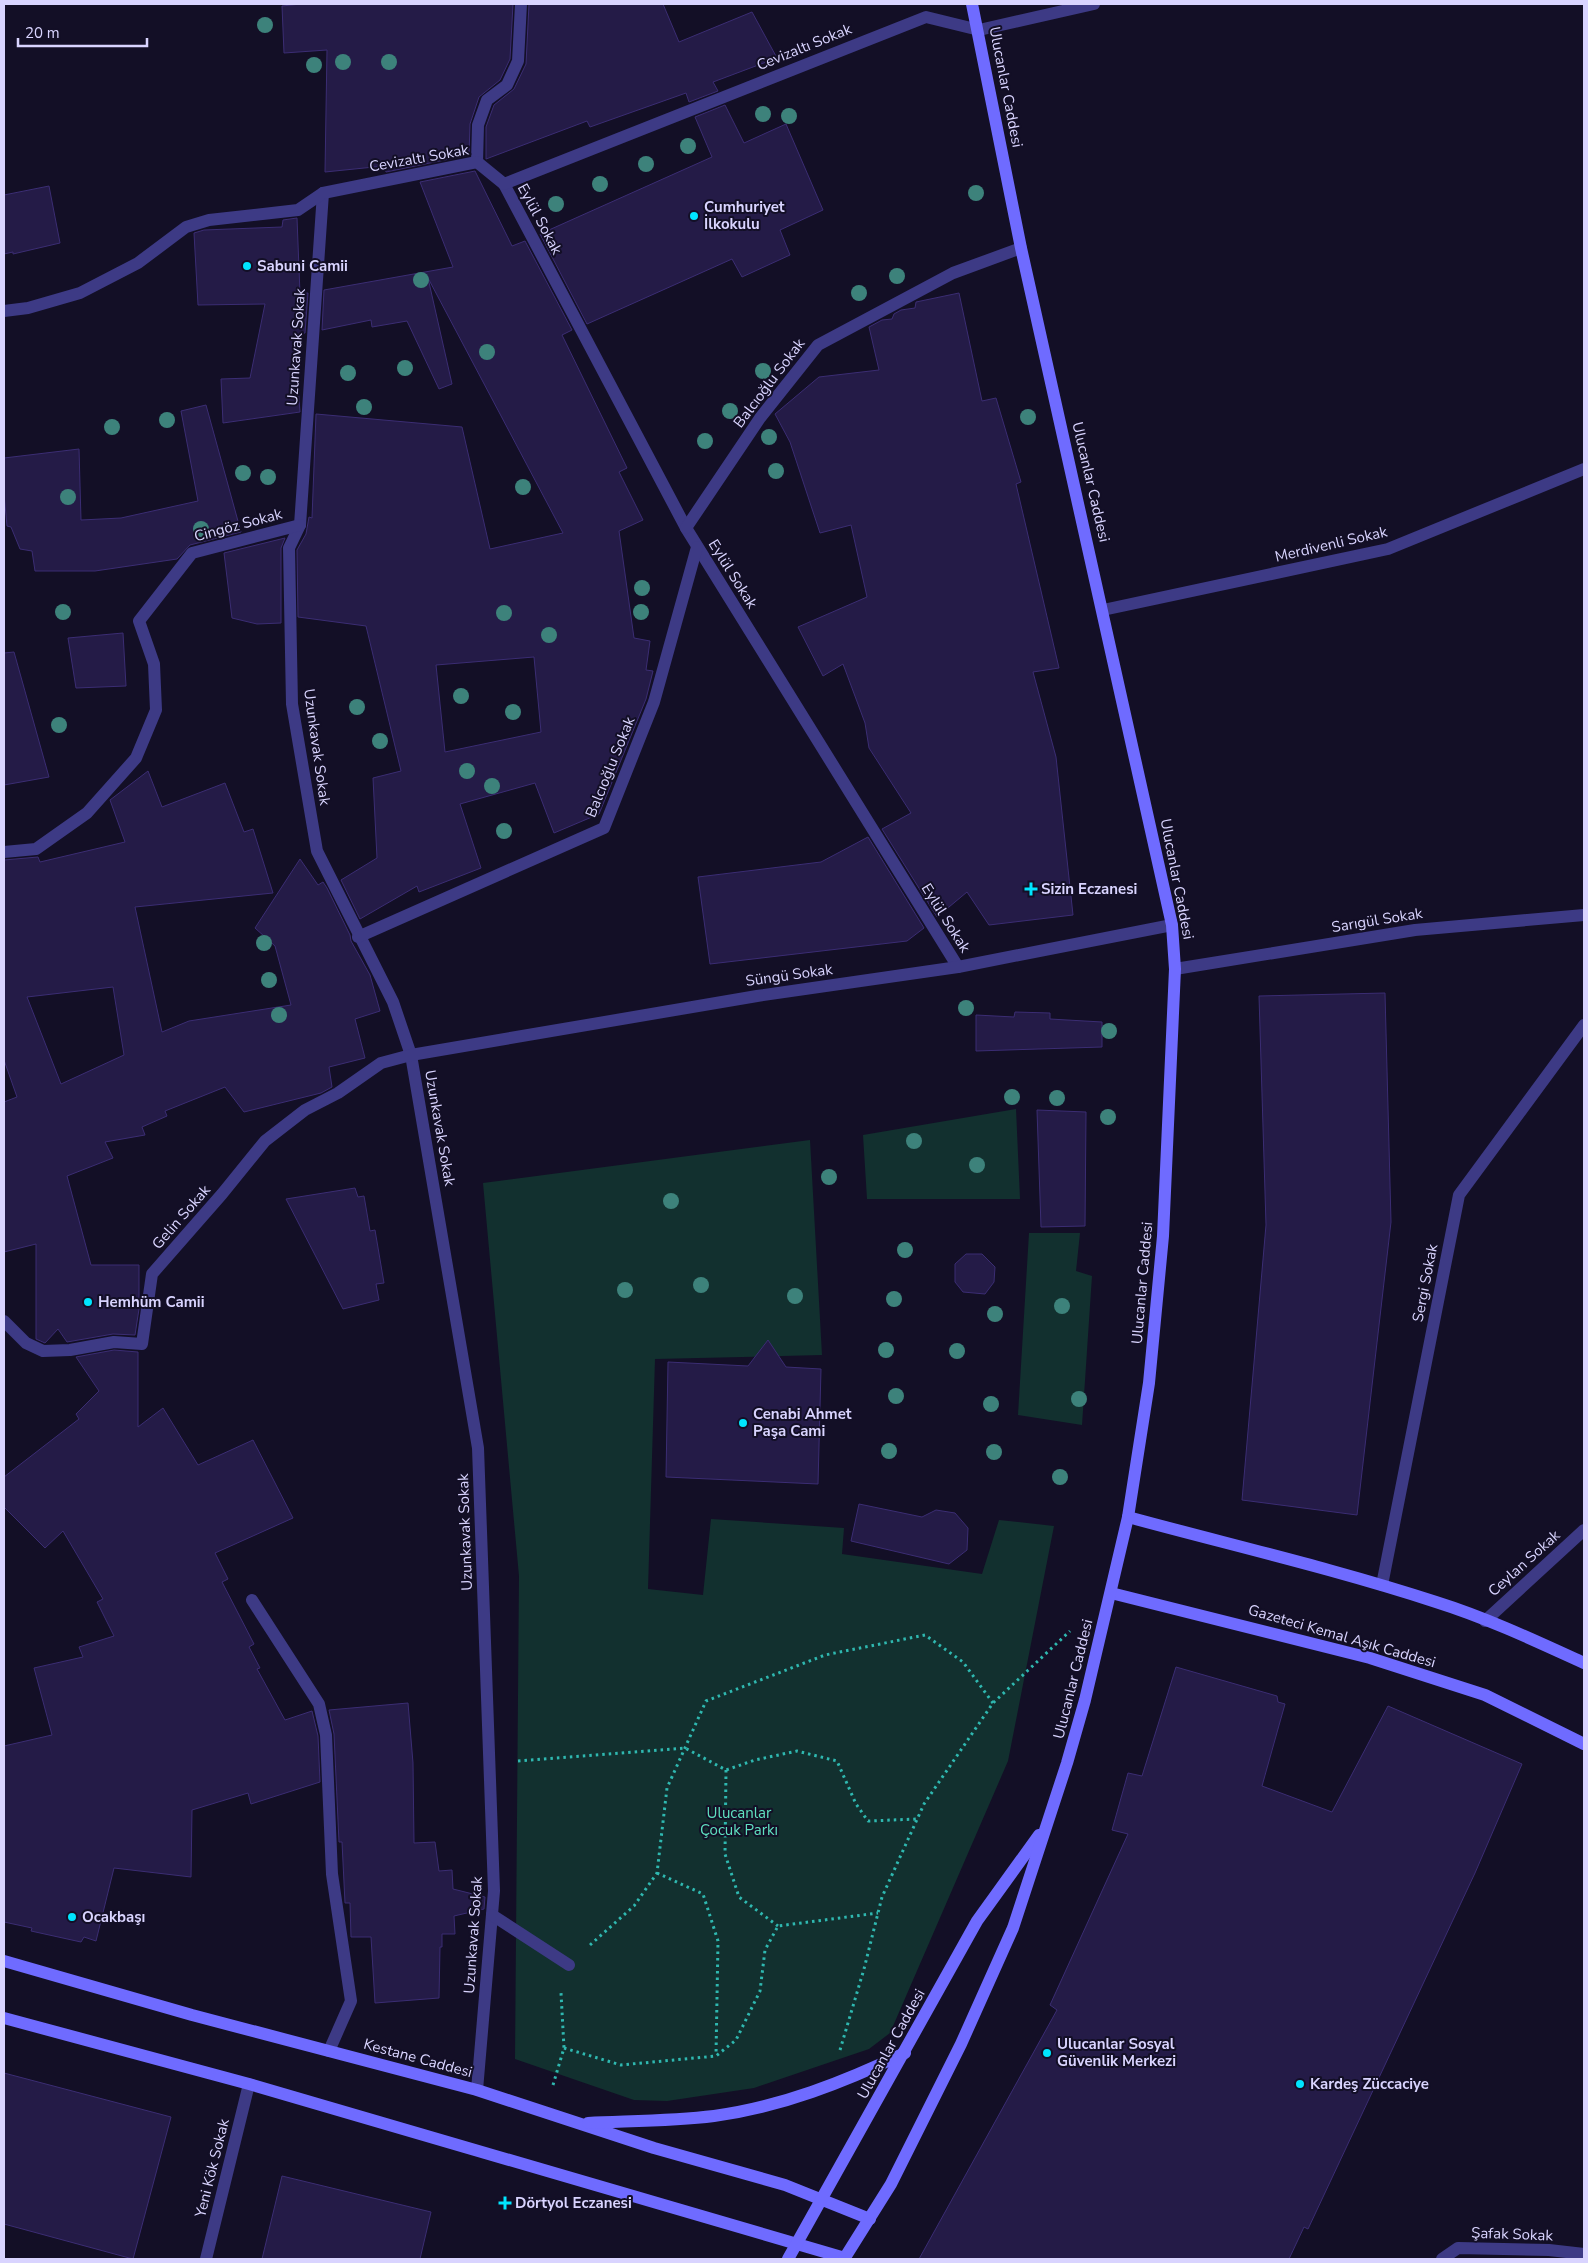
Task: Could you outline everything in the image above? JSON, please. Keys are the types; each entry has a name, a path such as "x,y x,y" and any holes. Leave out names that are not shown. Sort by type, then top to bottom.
{"main road":[{"name":"Ulucanlar Caddesi","path":"845,2259 891,2184 969,2026 1013,1928 1083,1709 1128,1517 1149,1384 1163,1236 1175,969 1172,925 1021,248 979,30 972,4"},
{"path":"1128,1517 1382,1585 1438,1602 1584,1662"},
{"name":"Gazeteci Kemal Aşık Caddesi","path":"1111,1593 1370,1658 1484,1696 1584,1744"},
{"name":"Ulucanlar Caddesi","path":"788,2259 977,1921 1046,1825"},
{"name":"Kestane Caddesi","path":"4,1961 477,2090 654,2148 785,2185 870,2218"},
{"path":"4,2018 249,2084 845,2259"},
{"path":"578,2123 714,2116 741,2112 834,2086 904,2053"}],"street":[{"path":"477,162 478,125 487,100 507,85 518,61 521,4"},
{"path":"979,30 1094,4"},
{"name":"Cevizaltı Sokak","path":"4,311 28,308 80,293 138,263 186,226 209,220 298,210 324,193 477,162 504,184 926,17 979,30"},
{"name":"Eylül Sokak","path":"504,184 686,528 958,966"},
{"name":"Uzunkavak Sokak","path":"324,193 300,525 289,548 292,704 317,852 393,1002 411,1054 478,1448 494,1891 477,2090"},
{"name":"Balcıoğlu Sokak","path":"686,528 760,418 818,345 953,273 1021,248"},
{"name":"Merdivenli Sokak","path":"1103,610 1388,549 1584,469"},
{"name":"Cingöz Sokak","path":"4,852 36,849 87,814 136,758 156,710 154,664 139,621 192,553 300,525"},
{"name":"Balcıoğlu Sokak","path":"358,936 604,828 654,702 698,546"},
{"name":"Sarıgül Sokak","path":"1175,969 1415,930 1584,915"},
{"name":"Süngü Sokak","path":"411,1054 757,996 958,966 1172,925"},
{"name":"Sergi Sokak","path":"1382,1585 1459,1194 1584,1025"},
{"name":"Gelin Sokak","path":"4,1321 26,1342 43,1351 70,1350 114,1342 142,1344 152,1274 222,1194 264,1141 305,1110 338,1093 381,1064 411,1054"},
{"name":"Ceylan Sokak","path":"1485,1621 1584,1530"},
{"path":"252,1600 319,1704 326,1735 332,1874 351,2001 329,2051"},
{"path":"492,1915 569,1965"},
{"name":"Yeni Kök Sokak","path":"206,2259 249,2084"},
{"name":"Şafak Sokak","path":"1442,2259 1458,2248 1549,2250 1584,2254"}],"path":[{"path":"834,2086 839,2052 864,1969 882,1897 924,1804 993,1703 1076,1626"},
{"path":"542,2111 557,2074 564,2048 560,1984 569,1965 634,1906 657,1872 667,1788 706,1701 825,1655 925,1635 963,1662 993,1703"},
{"path":"490,1764 685,1748 726,1770 755,1760 797,1751 837,1761 856,1804 868,1821 917,1819"},
{"path":"726,1770 725,1854 739,1897 778,1926 878,1913"},
{"path":"657,1872 703,1894 718,1941 716,2056"},
{"path":"564,2048 621,2065 716,2056 736,2040 760,1990 766,1950 778,1926"}],"green space":[{"path":"1016,1109 1020,1199 867,1199 863,1135"},
{"name":"Ulucanlar Çocuk Parkı","path":"810,1140 822,1355 655,1359 648,1589 703,1595 711,1519 844,1528 842,1554 982,1574 999,1520 1054,1526 1008,1761 890,2033 869,2049 754,2088 667,2101 634,2100 515,2059 519,1576 483,1183"},
{"path":"1029,1233 1080,1233 1076,1271 1092,1276 1082,1425 1018,1415"}],"building":[{"path":"301,4 513,4 510,59 500,80 479,97 470,124 469,155 386,172 384,166 325,172 327,50 284,53 282,6"},
{"path":"529,4 663,4 679,42 752,12 777,58 713,82 718,91 689,102 686,93 590,127 587,121 486,159 486,127 494,105 514,89 526,64"},
{"name":"Cumhuriyet İlkokulu","path":"725,105 744,143 786,124 823,210 780,230 790,255 742,277 732,259 587,324 540,234 712,157 695,117"},
{"path":"475,171 512,246 525,241 572,330 562,335 627,468 619,472 643,520 619,531 634,638 650,641 646,670 653,671 646,699 599,814 554,833 535,783 460,804 481,868 419,892 417,886 360,919 341,880 377,858 373,778 401,771 366,626 298,617 297,550 306,534 309,517 312,518 316,414 462,427 490,549 563,533 428,278 452,384 439,389 407,321 372,327 371,320 322,330 324,290 453,267 420,182","holes":["534,657 541,732 445,752 436,665"]},
{"path":"49,186 60,243 13,254 13,252 4,254 4,195"},
{"path":"297,218 300,294 308,293 305,333 294,335 300,412 223,423 221,379 250,378 265,304 198,305 194,233 204,230 282,227 283,220"},
{"path":"959,293 982,401 996,398 1021,482 1016,484 1059,668 1033,672 1056,757 1073,915 989,925 967,892 937,917 882,829 911,813 869,748 865,723 843,664 823,676 798,627 867,597 851,525 820,533 790,442 775,414 819,377 879,370 869,327 882,320 892,319 894,314 901,310 915,308 916,302"},
{"path":"206,405 241,532 190,545 177,559 95,571 35,571 32,551 20,549 11,527 7,526 4,494 4,458 79,449 81,520 121,518 198,501 181,411"},
{"path":"285,538 281,548 281,623 257,624 232,618 224,553"},
{"path":"123,633 126,686 76,688 68,638"},
{"path":"14,652 49,777 4,785 4,653"},
{"path":"148,771 162,807 225,783 244,832 253,829 273,893 135,907 162,1032 189,1021 291,1005 275,946 255,928 300,859 318,885 323,882 327,888 350,935 351,941 370,975 380,1011 355,1019 365,1058 329,1067 332,1087 321,1093 244,1112 225,1087 165,1111 167,1116 142,1127 145,1135 105,1142 113,1158 67,1176 91,1265 139,1265 139,1309 135,1335 113,1334 67,1342 58,1329 45,1343 36,1339 36,1244 4,1252 4,1102 17,1097 4,1060 4,860 38,857 40,862 125,842 110,800","holes":["113,987 124,1055 61,1084 27,997"]},
{"path":"868,837 924,928 907,941 710,964 698,877 821,862"},
{"path":"1385,993 1391,1222 1357,1515 1242,1500 1266,1225 1259,996"},
{"path":"1015,1012 1050,1013 1050,1019 1102,1022 1102,1047 976,1051 976,1015 1014,1017"},
{"path":"1037,1110 1086,1112 1085,1226 1041,1227"},
{"path":"355,1188 358,1197 364,1196 370,1231 375,1230 384,1283 376,1284 379,1300 343,1309 286,1199"},
{"path":"966,1254 982,1254 995,1267 994,1282 985,1294 963,1292 955,1282 955,1264"},
{"name":"Cenabi Ahmet Paşa Cami","path":"768,1340 786,1367 821,1369 818,1484 666,1477 668,1362 748,1366"},
{"path":"114,1350 138,1352 138,1427 163,1408 198,1465 253,1440 293,1518 215,1553 228,1579 222,1582 254,1644 249,1647 260,1668 257,1669 285,1720 312,1711 318,1736 320,1782 251,1804 248,1793 192,1810 191,1877 114,1868 96,1941 84,1937 81,1942 31,1931 32,1928 4,1922 4,1746 52,1735 34,1668 83,1657 79,1647 114,1636 97,1602 103,1599 63,1531 45,1548 4,1507 4,1477 79,1419 76,1414 99,1391 76,1357"},
{"path":"859,1504 922,1517 936,1510 955,1513 968,1528 967,1550 949,1564 851,1541"},
{"path":"1176,1667 1277,1696 1278,1702 1285,1704 1262,1786 1332,1812 1388,1706 1522,1764 1475,1873 1308,2229 1304,2227 1289,2259 919,2259 1057,2010 1050,2005 1128,1834 1112,1830 1128,1773 1142,1776"},
{"path":"408,1703 413,1763 414,1843 435,1842 439,1871 452,1870 453,1889 485,1897 484,1909 454,1916 455,1934 442,1934 439,1998 375,2003 371,1937 351,1937 350,1903 345,1903 342,1842 339,1842 334,1734 329,1710"},
{"path":"4,2073 171,2117 133,2259 4,2224"},
{"path":"282,2176 431,2212 420,2259 262,2259"}],"place":[{"name":"Cumhuriyet İlkokulu","path":"694,216"},
{"name":"Sabuni Camii","path":"247,266"},
{"name":"Sizin Eczanesi","path":"1031,889"},
{"name":"Hemhüm Camii","path":"88,1302"},
{"name":"Cenabi Ahmet Paşa Cami","path":"743,1423"},
{"name":"Ocakbaşı","path":"72,1917"},
{"name":"Ulucanlar Sosyal Güvenlik Merkezi","path":"1047,2053"},
{"name":"Kardeş Züccaciye","path":"1300,2084"},
{"name":"Dörtyol Eczanesi","path":"505,2203"}]}
